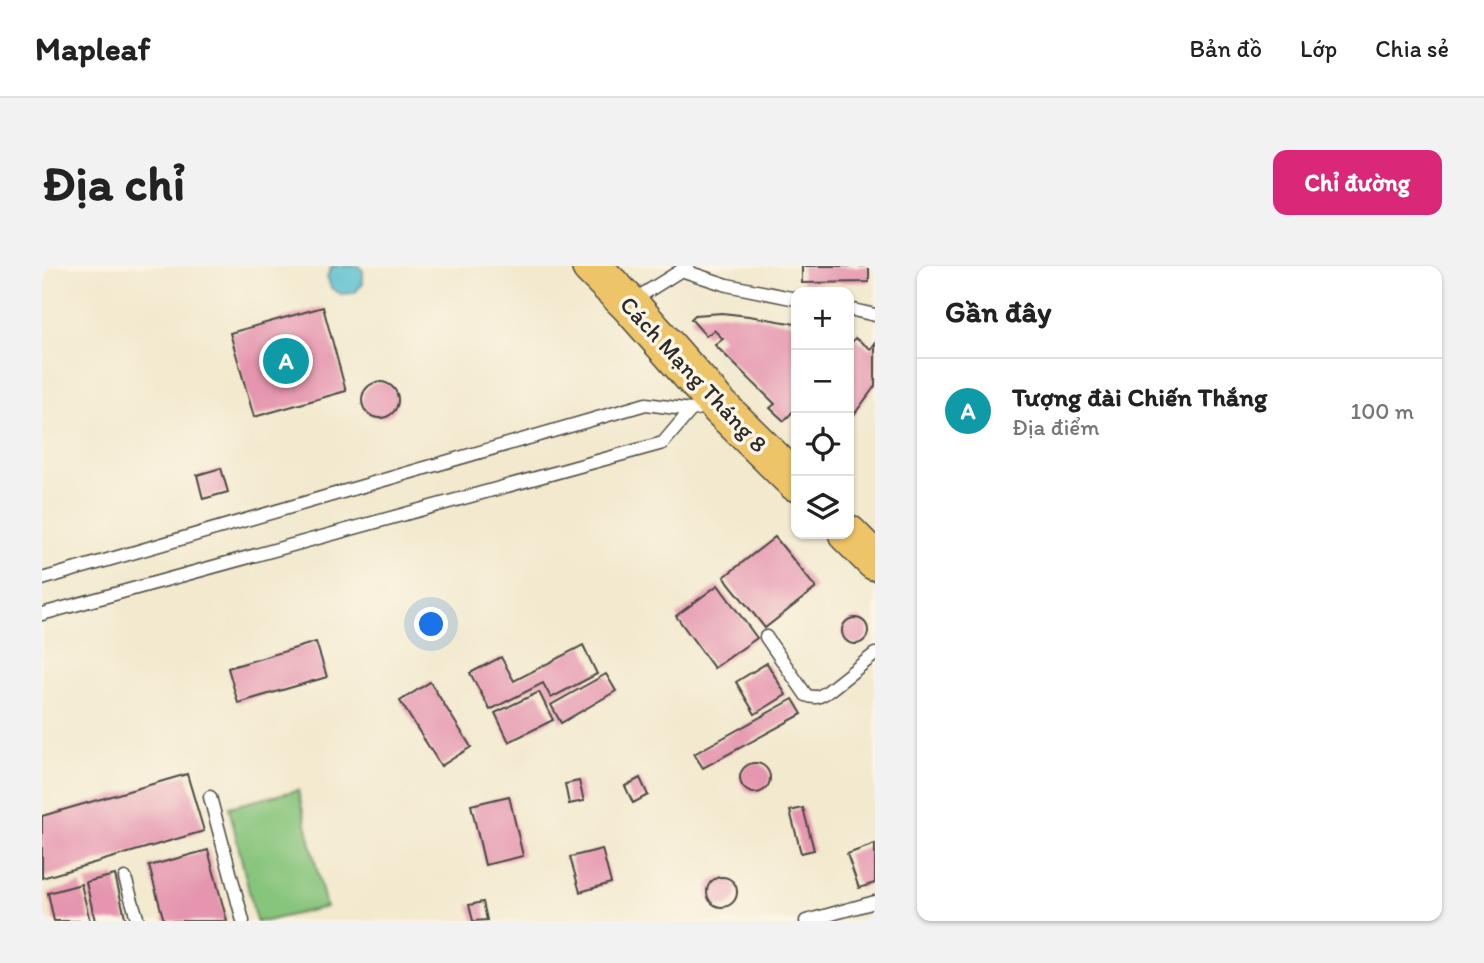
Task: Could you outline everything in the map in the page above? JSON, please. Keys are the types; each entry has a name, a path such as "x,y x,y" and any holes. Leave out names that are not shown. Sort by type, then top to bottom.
{"highway":[{"name":"Cách Mạng Tháng 8","path":"591,266 629,303 704,408 791,478"},
{"path":"853,539 875,561"}],"lane":[{"path":"629,303 685,268 727,285 791,298"},
{"path":"854,310 875,315"},
{"path":"42,578 646,404 704,408"},
{"path":"42,614 663,443 704,408"},
{"path":"766,636 806,695 812,698 827,692 875,654"},
{"path":"209,797 243,921"},
{"path":"125,878 138,921"},
{"path":"806,921 875,902"}],"green space":[{"path":"298,790 326,907 256,921 229,807"}],"water":[{"path":"332,266 359,266 363,271 363,284 354,293 341,294 331,288 327,276"}],"building":[{"path":"802,266 869,266 869,282 802,283"},
{"path":"323,307 346,391 254,417 230,333"},
{"path":"722,313 791,323 791,413 784,421 770,408 775,404 715,345 723,339 714,330 706,336 691,319 695,315"},
{"path":"854,340 871,349 875,343 875,386 854,415 854,350"},
{"path":"380,382 393,387 398,400 393,413 380,418 367,413 362,400 367,387"},
{"path":"221,468 228,492 203,499 197,475"},
{"path":"775,537 816,588 765,628 724,577"},
{"path":"718,585 757,638 714,668 676,616"},
{"path":"855,618 864,622 868,631 864,640 855,644 846,640 842,631 846,622"},
{"path":"316,642 327,677 238,703 228,668"},
{"path":"583,645 597,674 551,698 543,683 490,710 470,673 501,657 514,681"},
{"path":"767,663 786,695 755,714 736,682"},
{"path":"606,674 616,691 561,723 551,705"},
{"path":"430,682 471,747 441,766 400,701"},
{"path":"539,692 553,720 509,742 495,713"},
{"path":"793,699 802,714 703,768 694,754"},
{"path":"755,763 761,764 769,772 769,784 761,792 755,793 749,792 741,784 740,778 741,772 749,764"},
{"path":"187,774 204,831 42,878 42,816"},
{"path":"640,778 648,795 633,803 625,786"},
{"path":"579,781 584,801 569,804 565,784"},
{"path":"509,796 523,856 485,865 471,805"},
{"path":"803,808 814,850 801,853 790,811"},
{"path":"875,844 875,883 859,888 847,854"},
{"path":"602,849 611,883 580,892 570,857"},
{"path":"208,850 227,921 164,921 149,866"},
{"path":"115,875 126,921 95,921 86,882"},
{"path":"722,877 732,882 737,892 732,902 722,907 712,902 707,892 712,882"},
{"path":"81,884 90,921 54,921 48,893"},
{"path":"483,902 487,920 473,921 469,905"}],"place":[{"name":"Tượng đài Chiến Thắng","path":"286,361"}]}
